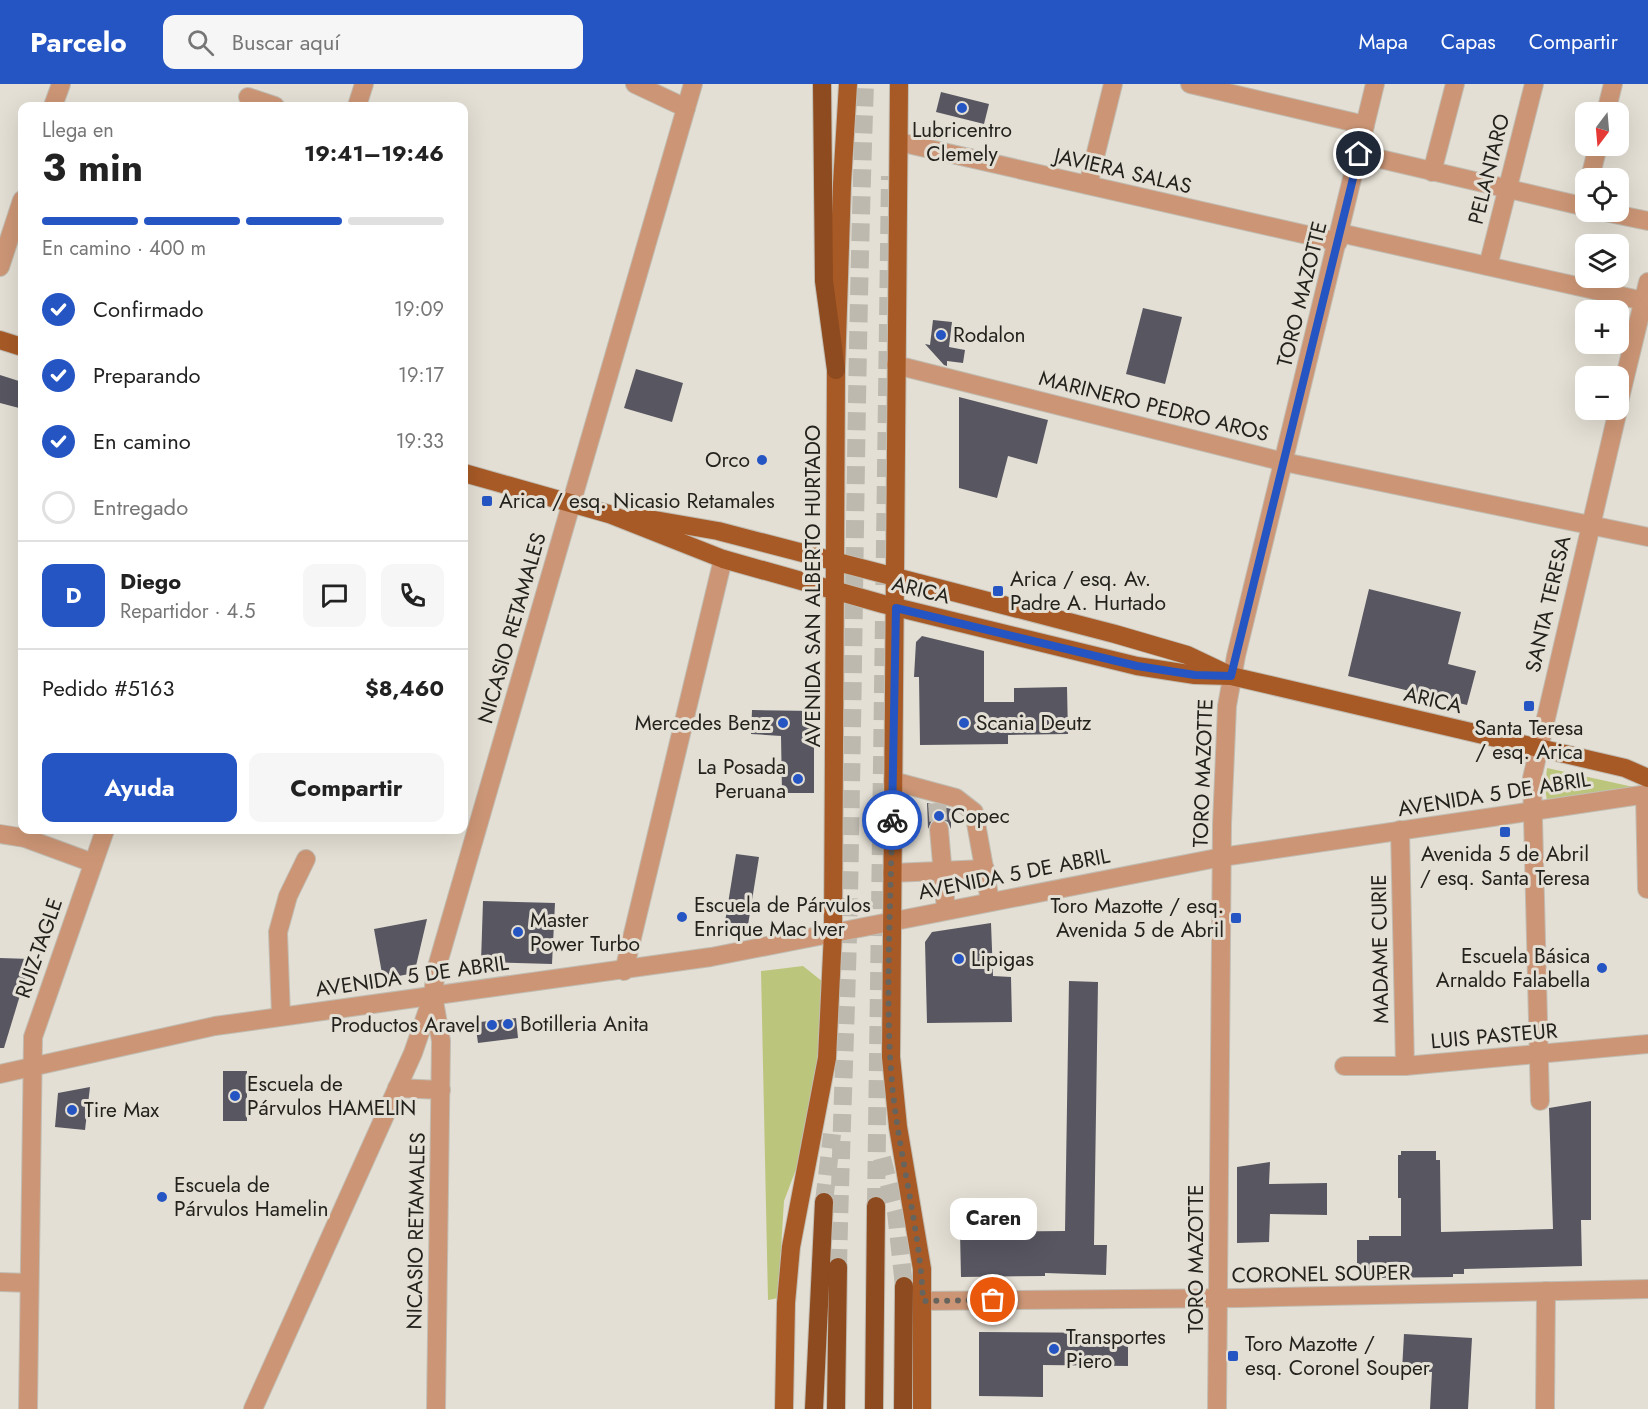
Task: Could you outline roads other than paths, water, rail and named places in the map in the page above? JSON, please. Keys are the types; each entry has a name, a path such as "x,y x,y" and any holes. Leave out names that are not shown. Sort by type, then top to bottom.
{"highway":[{"path":"822,84 824,281 836,370"},
{"path":"814,1409 824,1202"},
{"path":"874,1409 876,1206"},
{"path":"836,1409 838,1267"},
{"path":"903,1409 904,1286"}],"main road":[{"name":"AVENIDA SAN ALBERTO HURTADO","path":"784,1409 786,1303 791,1247 827,1058 833,933 836,370 842,184 848,84"},
{"path":"899,84 896,608 891,920 893,1092 918,1233 923,1301 922,1409"},
{"path":"0,340 18,346"},
{"name":"ARICA","path":"468,474 609,514 718,531 1170,650 1231,676 1625,768"},
{"name":"ARICA","path":"609,514 723,560 896,608 1137,666 1195,675 1231,676"},
{"path":"1625,768 1648,765"},
{"path":"1625,768 1647,788"}],"street":[{"path":"54,102 61,84"},
{"path":"358,102 364,84"},
{"path":"635,84 686,108"},
{"name":"NICASIO RETAMALES","path":"436,1409 441,1030 433,995 436,970 693,84"},
{"path":"1088,185 1113,84"},
{"path":"1190,84 1365,125"},
{"name":"TORO MAZOTTE","path":"1217,1409 1222,857 1226,727 1231,676 1375,84"},
{"path":"1432,172 1455,84"},
{"name":"PELANTARO","path":"1488,266 1534,84"},
{"path":"1608,102 1613,84"},
{"path":"248,97 263,102"},
{"name":"JAVIERA SALAS","path":"899,142 1088,185 1339,238 1488,266 1646,301"},
{"path":"1359,154 1506,189 1575,202"},
{"path":"0,267 18,212"},
{"path":"1629,217 1648,221"},
{"name":"SANTA TERESA","path":"1629,366 1646,301 1648,282"},
{"name":"MARINERO PEDRO AROS","path":"896,365 1284,462 1648,537"},
{"name":"SANTA TERESA","path":"1540,1101 1532,778 1537,747 1615,420"},
{"path":"624,970 723,560"},
{"path":"893,781 936,798 956,798 974,812 990,901"},
{"path":"1647,788 1647,889"},
{"name":"AVENIDA 5 DE ABRIL","path":"0,1074 215,1026 711,957 1222,857 1532,811 1647,788"},
{"path":"939,829 946,910"},
{"name":"MADAME CURIE","path":"1400,831 1405,1066"},
{"path":"0,834 26,838 93,863"},
{"name":"RUIZ-TAGLE","path":"28,1409 33,1037 104,834"},
{"path":"281,1016 278,932 288,896 306,859"},
{"path":"892,873 944,873 985,869"},
{"path":"253,1409 418,1040 433,995"},
{"name":"LUIS PASTEUR","path":"1344,1066 1405,1066 1648,1044"},
{"path":"397,1088 441,1090"},
{"path":"0,1282 29,1283"},
{"name":"CORONEL SOUPER","path":"923,1301 1218,1299 1648,1289"},
{"path":"1545,1409 1546,1291"}],"tunnel":[{"path":"838,1267 849,893 865,84"},
{"path":"876,1206 890,176"},
{"path":"937,803 939,829"},
{"path":"824,1202 832,1134"},
{"path":"882,1158 896,1212 904,1286"}],"place":[{"name":"Lubricentro Clemely","path":"962,108"},
{"name":"Rodalon","path":"941,335"},
{"name":"Orco","path":"762,460"},
{"name":"Arica / esq. Nicasio Retamales","path":"487,501"},
{"name":"Arica / esq. Av. Padre A. Hurtado","path":"998,591"},
{"name":"Santa Teresa / esq. Arica","path":"1529,706"},
{"name":"Mercedes Benz","path":"783,723"},
{"name":"Scania Deutz","path":"964,723"},
{"name":"La Posada Peruana","path":"798,779"},
{"name":"Copec","path":"939,816"},
{"name":"Avenida 5 de Abril / esq. Santa Teresa","path":"1505,832"},
{"name":"Escuela de Párvulos Enrique Mac Iver","path":"682,917"},
{"name":"Toro Mazotte / esq. Avenida 5 de Abril","path":"1236,918"},
{"name":"Master Power Turbo","path":"518,932"},
{"name":"Lipigas","path":"959,959"},
{"name":"Escuela Básica Arnaldo Falabella","path":"1602,968"},
{"name":"Botilleria Anita","path":"508,1024"},
{"name":"Productos Aravel","path":"492,1025"},
{"name":"Escuela de Párvulos HAMELIN","path":"235,1096"},
{"name":"Tire Max","path":"72,1110"},
{"name":"Escuela de Párvulos Hamelin","path":"162,1197"},
{"name":"Caren","path":"993,1300"},
{"name":"Transportes Piero","path":"1054,1349"},
{"name":"Toro Mazotte / esq. Coronel Souper","path":"1233,1356"}]}
